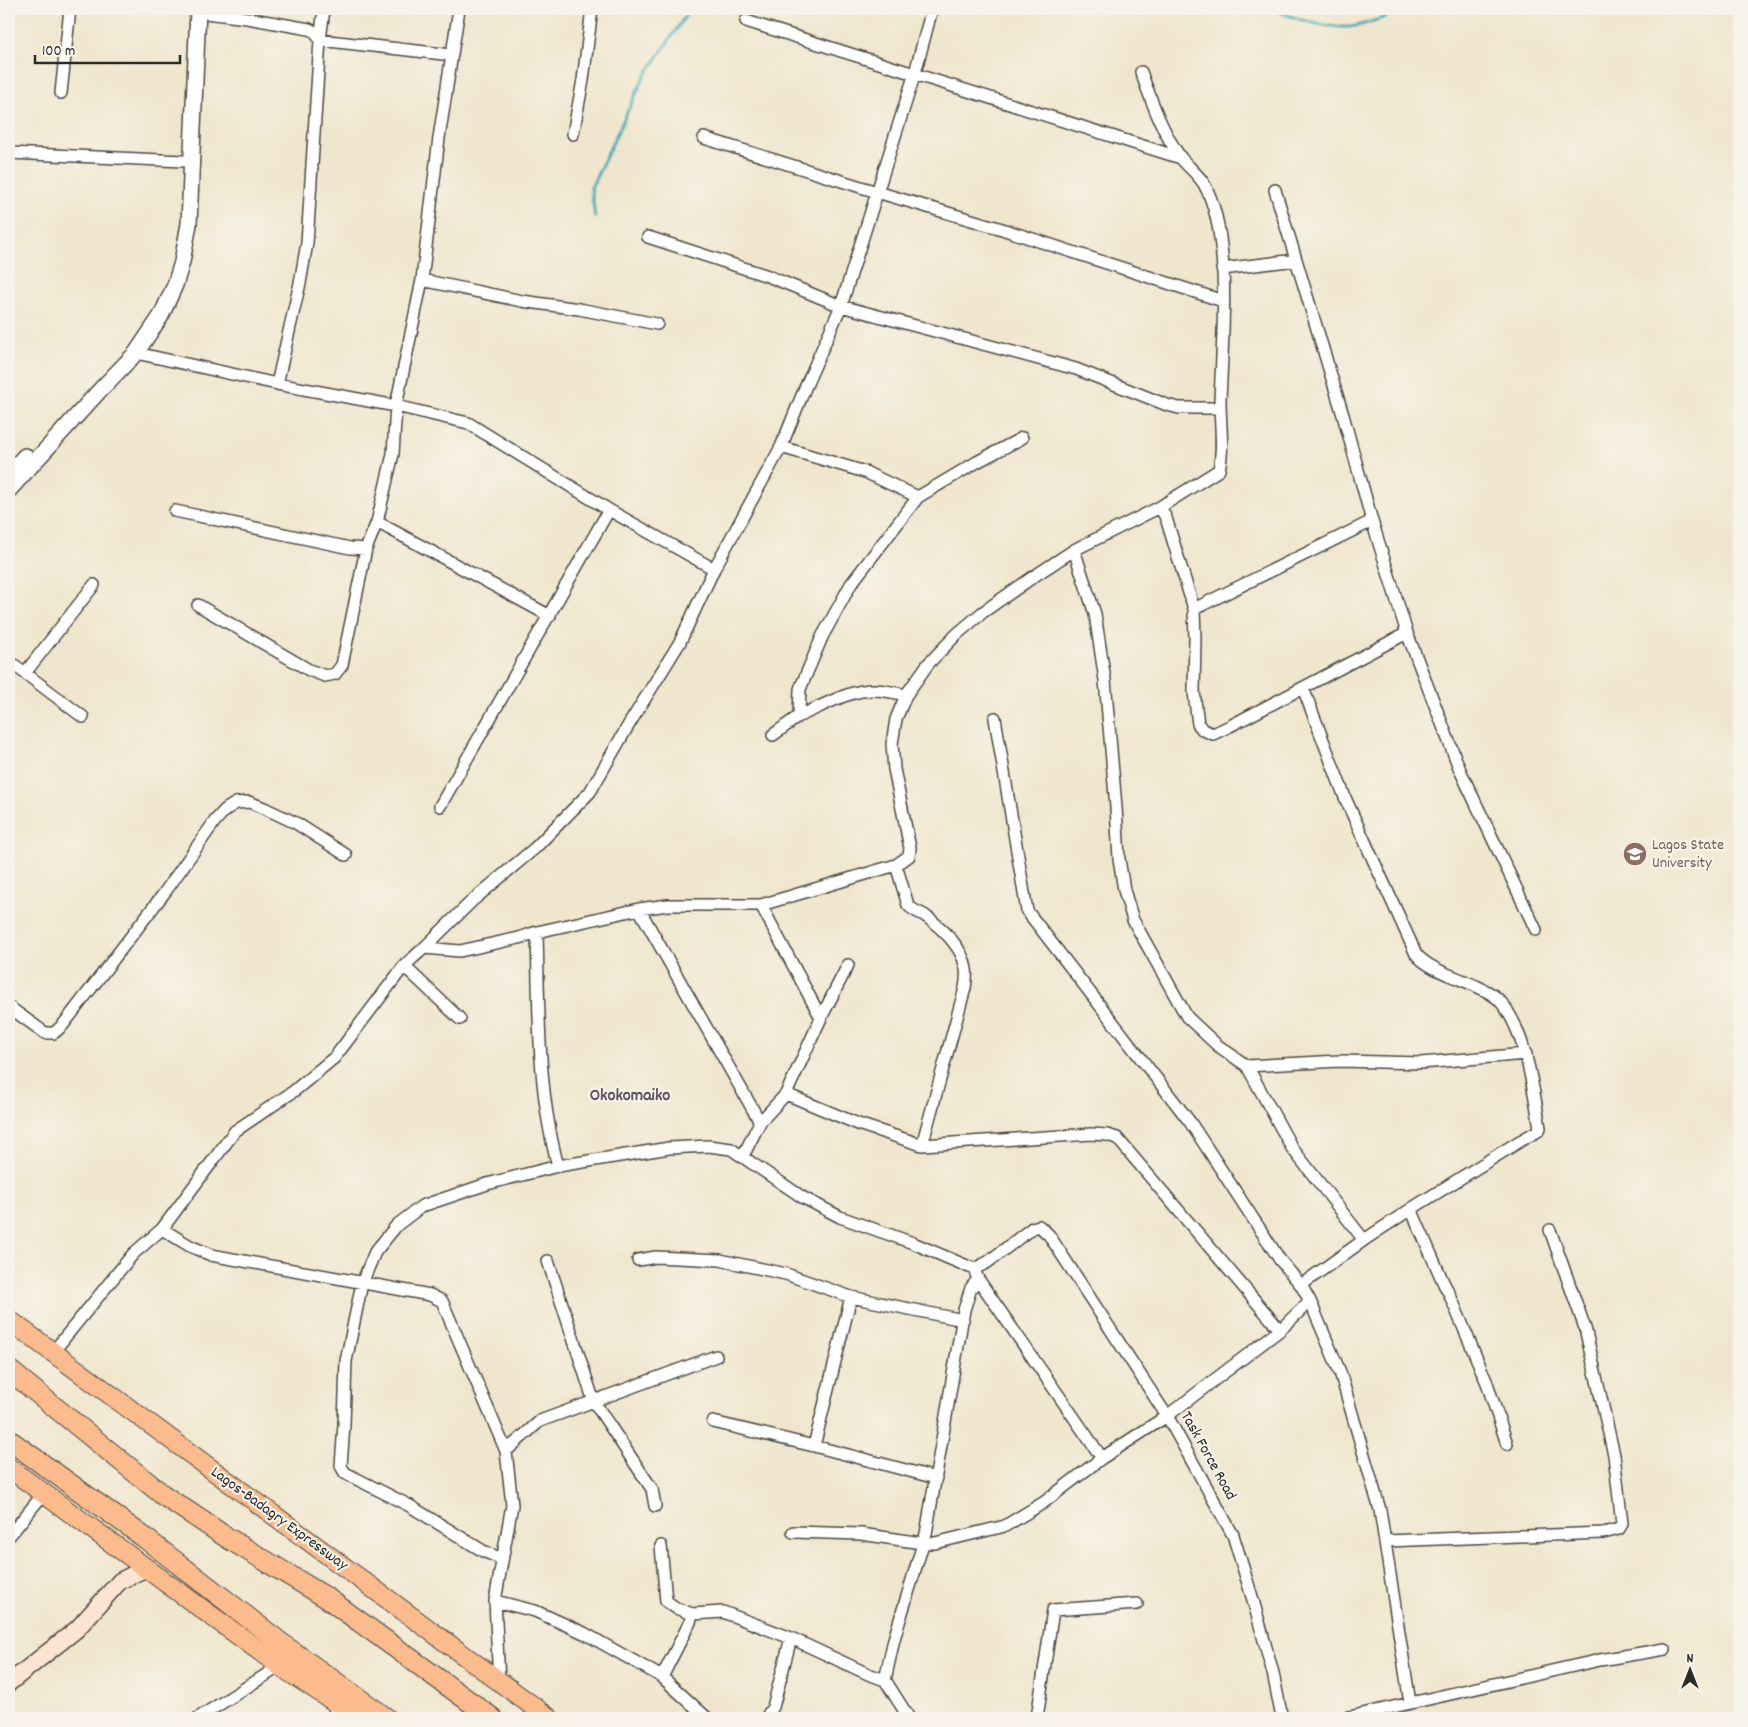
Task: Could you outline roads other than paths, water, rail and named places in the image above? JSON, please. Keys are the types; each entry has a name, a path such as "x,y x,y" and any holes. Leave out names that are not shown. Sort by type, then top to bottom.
{"highway":[{"path":"9,1370 163,1495 327,1598 492,1718"},
{"path":"9,1440 141,1535 286,1647 386,1718"}],"main road":[{"name":"Lagos-Badagry Expressway","path":"9,1320 549,1718"},
{"path":"9,1468 280,1666 335,1711 357,1718"},
{"path":"120,1581 123,1552"},
{"path":"11,1677 77,1629 120,1581 146,1568"}],"street":[{"path":"61,93 70,9"},
{"path":"278,384 307,243 320,40 324,9"},
{"path":"198,605 309,670 325,676 335,674 342,665 366,549 377,522 393,454 396,406 422,280 439,138 458,9"},
{"path":"573,134 583,80 592,9"},
{"path":"53,1352 134,1254 162,1229 235,1131 294,1091 335,1057 404,966 472,901 535,848 590,792 680,642 714,569 782,447 840,306 915,73 932,9"},
{"path":"195,10 309,29 315,32 320,40"},
{"path":"9,473 87,388 128,348 154,312 167,284 179,244 182,225 183,161 195,10"},
{"path":"9,490 136,353 161,316 175,284 186,244 189,224 195,10"},
{"path":"746,21 1181,158"},
{"path":"320,40 452,55"},
{"path":"424,948 460,951 639,909 668,905 761,905 896,865 909,856 910,848 894,770 892,744 896,719 906,695 928,664 957,634 983,612 1074,550 1160,507 1219,470 1222,452 1220,408 1222,269 1220,232 1204,183 1181,158 1156,112 1141,72"},
{"path":"704,138 1002,230 1222,301"},
{"path":"9,153 125,160 183,161"},
{"path":"1275,190 1343,415 1372,521 1407,633 1460,770 1536,930"},
{"path":"648,237 768,276 840,306 1076,369 1178,408 1220,408"},
{"path":"1222,269 1296,260"},
{"path":"422,280 522,301 579,309 656,324"},
{"path":"136,353 278,384 396,406 468,423 609,510 714,569"},
{"path":"799,716 800,689 822,637 851,584 918,497 1022,438"},
{"path":"782,447 865,472 918,497"},
{"path":"1160,507 1168,524 1194,609 1196,638 1194,692 1198,724 1203,730 1213,734 1230,726 1407,633"},
{"path":"440,806 526,652 550,616 609,510"},
{"path":"175,511 350,548 366,549"},
{"path":"1194,609 1372,521"},
{"path":"377,522 550,616"},
{"path":"1074,550 1095,614 1105,680 1119,859 1124,890 1134,920 1187,1017 1217,1045 1246,1066 1292,1148 1364,1240"},
{"path":"25,673 94,585"},
{"path":"9,661 83,717"},
{"path":"1301,1285 1411,1209 1538,1131 1539,1124 1526,1054 1511,1016 1500,1001 1490,992 1442,970 1431,968 1422,962 1416,954 1346,800 1303,688"},
{"path":"773,735 799,716 858,692 884,690 906,695"},
{"path":"995,718 1027,911 1090,990 1190,1122 1280,1260 1301,1285 1310,1301 1340,1372 1380,1510 1410,1703"},
{"path":"9,1007 45,1034 54,1032 63,1025 165,892 215,822 225,810 236,803 249,802 296,823 346,855"},
{"path":"896,865 908,905 945,932 958,949 966,968 965,988 922,1145"},
{"path":"761,905 821,1018"},
{"path":"639,909 760,1122"},
{"path":"537,932 539,1048 550,1137 558,1166"},
{"path":"743,1156 760,1122 786,1094 848,965"},
{"path":"404,966 460,1019"},
{"path":"1246,1066 1340,1061 1421,1063 1526,1054"},
{"path":"786,1094 858,1124 922,1145 1092,1134 1117,1138 1280,1330"},
{"path":"502,1559 483,1551 410,1506 345,1473 341,1466 346,1361 362,1283 375,1252 397,1225 422,1206 487,1184 558,1166 691,1146 731,1149 802,1197 840,1216 914,1243 976,1274 1102,1458"},
{"path":"1411,1209 1487,1383 1507,1444"},
{"name":"Task Force Road","path":"976,1274 988,1262 1032,1228 1036,1226 1043,1228 1049,1235 1167,1416 1233,1535 1256,1609 1273,1673 1282,1718"},
{"path":"162,1229 190,1246 211,1255 430,1295 442,1300 506,1451 512,1505 495,1602 499,1682"},
{"path":"1386,1541 1603,1533 1619,1529 1622,1524 1614,1455 1585,1328 1550,1230"},
{"path":"638,1260 656,1257 720,1260 786,1274 851,1297 963,1320"},
{"path":"548,1261 594,1402 652,1489 655,1506"},
{"path":"885,1680 894,1639 926,1534 963,1320 976,1274"},
{"path":"814,1446 851,1297"},
{"path":"793,1532 860,1534 922,1543 935,1543 1005,1526 1043,1503 1102,1458 1167,1416 1280,1330 1310,1301"},
{"path":"506,1451 540,1422 716,1356"},
{"path":"713,1422 936,1478"},
{"path":"10,1535 44,1493"},
{"path":"661,1546 666,1601 676,1608 692,1614 723,1612 791,1638 885,1680 909,1718"},
{"path":"495,1602 535,1611 584,1634 662,1677 707,1718"},
{"path":"1038,1718 1053,1610 1137,1604"},
{"path":"662,1677 690,1622 692,1614"},
{"path":"766,1718 773,1707 791,1638"},
{"path":"1345,1718 1600,1660 1664,1649"},
{"path":"198,1718 280,1666"}],"waterway":[{"path":"595,217 591,188 643,79 690,9"},
{"path":"1272,9 1308,22 1327,26 1347,27 1368,23 1406,9"}],"place":[{"name":"Lagos State University","path":"1635,854"}],"district":[{"name":"Okokomaiko","path":"630,1096"}]}
